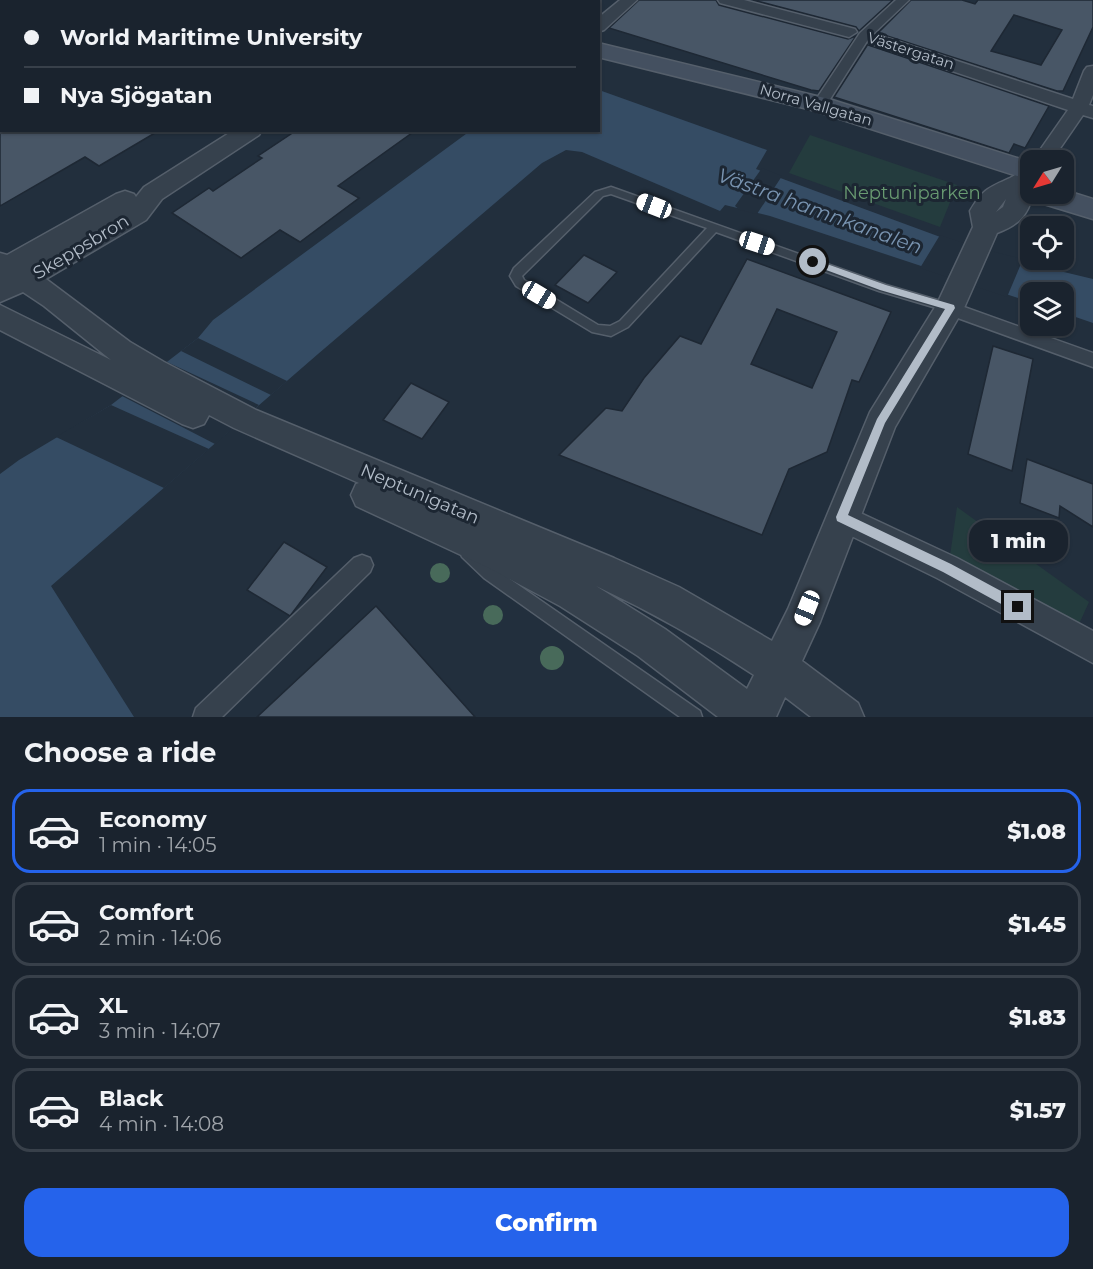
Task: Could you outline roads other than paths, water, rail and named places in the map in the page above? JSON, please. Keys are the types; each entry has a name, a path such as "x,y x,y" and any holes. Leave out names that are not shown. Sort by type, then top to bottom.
{"main road":[{"name":"Norra Vallgatan","path":"600,51 820,104 1020,179"},
{"name":"Norra Vallgatan","path":"600,70 839,125 1020,180"},
{"path":"1074,185 1093,192"},
{"name":"Norra Vallgatan","path":"1074,201 1093,209"}],"street":[{"path":"600,25 629,0"},
{"name":"Västergatan","path":"726,0 863,36 1086,110"},
{"path":"820,104 863,36 903,0"},
{"path":"1050,150 1086,110 1093,71"},
{"name":"Skeppsbron","path":"7,275 137,214 153,193 248,132"},
{"path":"755,717 780,669 881,422 955,297 986,227 1007,220 1020,200"},
{"name":"Neptunigatan","path":"7,275 54,298 119,350 144,379"},
{"path":"955,297 1093,360"},
{"name":"Neptunigatan","path":"0,316 144,379 545,578 588,602 693,671 750,717"},
{"name":"Neptunigatan","path":"238,426 655,595 718,629 780,669 844,717"},
{"path":"841,517 947,568 1093,648"},
{"path":"205,717 362,565"}],"lane":[{"path":"712,228 624,324 611,331 596,329 520,283 516,276 518,271 591,202 606,191 616,190 712,228 918,298 955,297"},
{"name":"Neptunigatan","path":"442,528 489,573 694,717"}],"water":[{"name":"Västra hamnkanalen","path":"600,90 767,150 756,169 981,252 1020,261 1020,270 1056,270 1093,279 1093,323 1074,316 1074,282 1020,282 1020,299 770,216 725,205 720,211 582,152 566,150 542,163 51,586 134,717 0,717 0,474 19,460 111,405 198,338 213,320 469,132 600,132"}],"park label":[{"name":"Neptuniparken","path":"912,193"}]}
